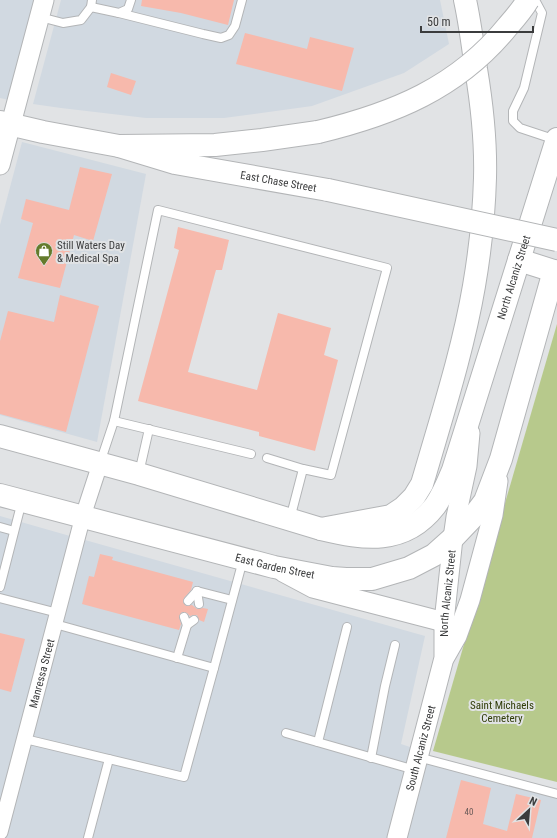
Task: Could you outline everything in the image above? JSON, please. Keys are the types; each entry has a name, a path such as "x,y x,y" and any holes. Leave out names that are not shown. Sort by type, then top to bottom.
{"main road":[{"path":"119,146 215,145 262,140 318,132 377,116 406,104 437,88 464,69 487,50 502,34 528,0"},
{"path":"321,529 391,516 403,508 414,497 426,474 463,338 474,287 480,243 485,178 485,145 482,108 467,9"},
{"name":"East Chase Street","path":"6,123 119,146 175,163 328,190 557,240"},
{"name":"North Alcaniz Street","path":"472,412 557,139"},
{"path":"519,260 556,271"},
{"name":"North Alcaniz Street","path":"501,460 556,271"},
{"path":"0,436 139,474 321,529 354,536 382,537 403,530 417,522 431,510 441,496 453,470 472,412"},
{"path":"0,449 58,452"},
{"name":"East Garden Street","path":"0,495 274,567 346,580 372,578 398,572 419,564 434,555 454,538 481,507 501,460"}],"street":[{"path":"0,165 6,123 42,9"},
{"name":"North Alcaniz Street","path":"444,658 444,622 456,517 467,466 472,412"},
{"name":"North Alcaniz Street","path":"444,658 458,636 470,600 493,515 501,460"},
{"name":"Manressa Street","path":"0,832 56,619 100,464"},
{"path":"274,567 313,588 444,622"},
{"name":"South Alcaniz Street","path":"397,838 444,658"}],"lane":[{"path":"119,13 128,9 131,0"},
{"path":"42,9 63,23 81,20 92,3 119,13 221,38 229,35 235,26 242,0"},
{"path":"535,0 542,13 524,88 513,111 513,121 520,128 557,139"},
{"path":"100,464 114,421 158,210 387,268 331,475 303,469 267,458"},
{"path":"114,421 251,454"},
{"path":"139,474 149,429"},
{"path":"290,519 303,469"},
{"path":"0,587 22,500"},
{"path":"0,528 14,532"},
{"path":"25,739 184,777 243,559"},
{"path":"197,591 232,600"},
{"path":"188,601 197,591"},
{"path":"197,591 199,604"},
{"path":"0,598 56,619 177,658 214,668"},
{"path":"177,658 186,621 194,620"},
{"path":"318,742 347,626"},
{"path":"371,758 385,686 395,645"},
{"path":"286,733 371,758 417,764 557,794"},
{"path":"88,838 109,759"}],"shaded area":[{"path":"0,0 35,0 9,100 0,98"},
{"path":"61,0 440,0 449,44 404,73 312,106 224,118 146,118 33,104"},
{"path":"22,142 146,174 97,442 0,415 0,225"},
{"path":"0,516 70,536 0,802"},
{"path":"85,540 425,636 401,744 413,748 389,838 6,838"},
{"path":"428,752 431,758 557,790 557,838 405,838"}],"green space":[{"name":"Saint Michaels Cemetery","path":"557,324 557,782 433,751"}],"building":[{"path":"142,0 234,0 228,25 181,13 141,6"},
{"path":"245,33 307,49 310,37 354,48 342,91 236,64"},
{"path":"111,73 136,81 131,95 107,87"},
{"path":"80,167 112,174 93,241 74,235 60,288 18,278 33,223 21,219 26,199 69,210"},
{"path":"178,227 229,240 222,270 216,270 188,372 257,390 278,313 331,328 324,355 338,360 315,451 259,436 259,432 138,401 179,250 174,248"},
{"path":"60,295 99,306 66,432 0,414 0,341 8,311 54,322"},
{"path":"100,554 113,557 112,560 193,582 191,590 184,598 183,602 186,606 192,605 197,609 208,609 204,622 199,620 197,615 190,616 187,613 182,612 179,616 181,624 179,630 82,604 89,576 94,577"},
{"path":"0,633 25,639 11,692 0,689"},
{"path":"461,780 491,788 483,824 507,831 516,794 541,800 532,838 446,838"}],"place":[{"name":"Still Waters Day & Medical Spa","path":"44,266"}]}
